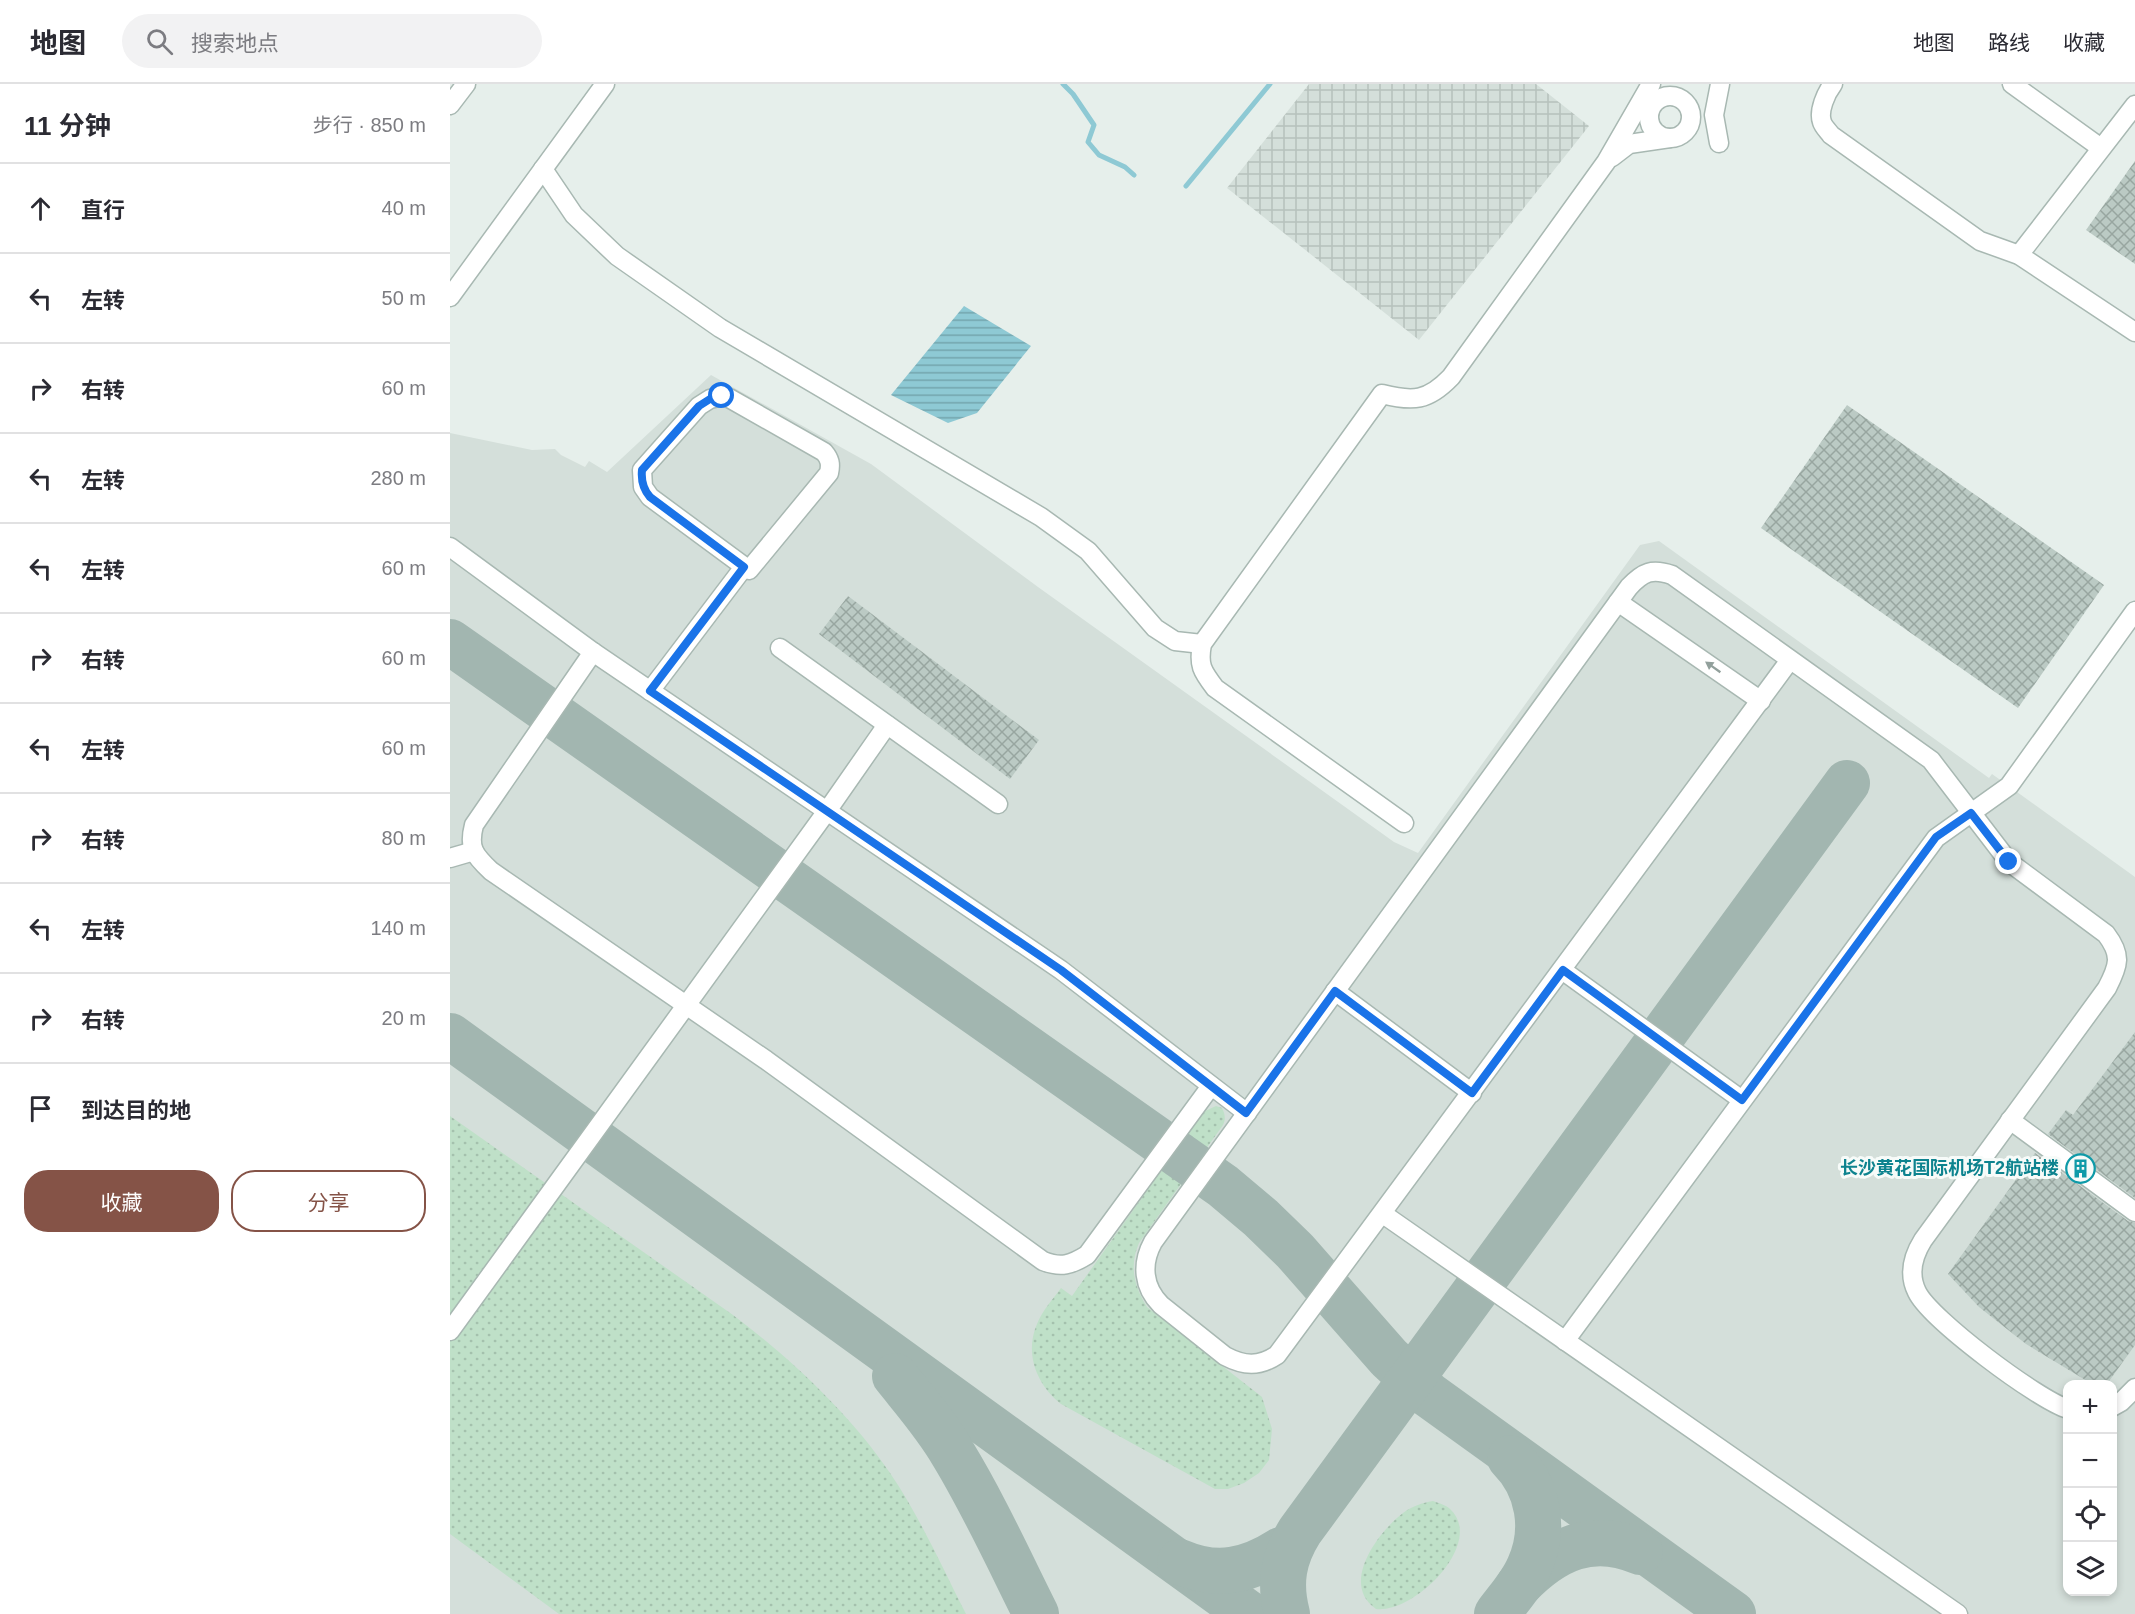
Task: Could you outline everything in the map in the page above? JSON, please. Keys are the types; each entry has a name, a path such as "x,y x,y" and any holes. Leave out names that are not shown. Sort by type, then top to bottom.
{"lane":[{"path":"450,105 466,84"},
{"path":"450,297 605,84"},
{"path":"1651,84 1654,104 1650,123 1658,134 1671,138"},
{"path":"1404,823 1215,687 1202,671 1200,656 1202,644 1382,394 1403,399 1421,399 1438,390 1451,377 1606,162 1651,84"},
{"path":"1691,115 1714,84"},
{"path":"1719,84 1714,115 1719,143"},
{"path":"1833,84 1828,90 1822,107 1821,122 1831,135 1980,241 2019,255 2135,332"},
{"path":"2012,84 2101,148"},
{"path":"1606,162 1629,144 1677,136 1688,129 1691,115 1690,108 1680,98 1666,96 1635,113"},
{"path":"2019,255 2135,105"},
{"path":"543,169 574,215 617,256 720,328 1041,517 1088,551 1155,628 1175,641 1202,644"},
{"path":"716,397 729,398 824,452 831,465 829,473 749,570 744,567 650,497 643,487 642,470 699,406 716,397"},
{"path":"450,547 593,652 1061,970 1246,1113"},
{"path":"650,691 744,567"},
{"path":"1790,660 1277,1355 1267,1362 1256,1365 1244,1364 1225,1356 1152,1296 1148,1286 1145,1263 1153,1242 1618,602 1637,578 1649,572 1659,571 1672,575 1931,760 2009,862 2106,934 2116,948 2118,962 2107,988 1923,1240 1912,1262 1912,1278 1917,1292 1928,1307 1950,1328 2038,1394 2063,1407"},
{"path":"1618,602 1761,701"},
{"path":"1565,1341 1936,837 2009,786 2135,611"},
{"path":"780,648 998,804"},
{"path":"593,652 474,825 470,839 474,851 491,871 766,1060 1043,1261 1054,1266 1066,1266 1087,1255 1211,1086"},
{"path":"450,1331 887,725"},
{"path":"450,858 474,851"},
{"path":"1563,970 1742,1100"},
{"path":"1335,991 1472,1093"},
{"path":"2010,1120 2135,1212"},
{"path":"1383,1214 1958,1614"},
{"path":"2117,1404 2135,1388"}],"shaded area":[{"path":"1309,84 1536,84 1589,126 1419,340 1227,188"},
{"path":"711,375 871,464 1038,587 1394,842 1418,853 1640,545 1659,541 1989,778 1992,774 2135,877 2135,1614 450,1614 450,433 532,450 555,449 561,455 585,467 589,461 607,472"}],"green space":[{"path":"1216,1106 1222,1108 1224,1112 1223,1125 1139,1243 1134,1260 1134,1276 1147,1307 1262,1397 1272,1429 1269,1460 1259,1473 1244,1483 1228,1489 1215,1489 1061,1404 1045,1388 1039,1378 1032,1346 1039,1319 1061,1288 1072,1296 1203,1112"},
{"path":"450,1116 733,1315 818,1388 857,1429 890,1473 921,1525 966,1614 559,1614 450,1534"},
{"path":"1433,1501 1450,1509 1459,1523 1459,1539 1453,1556 1426,1588 1409,1600 1392,1607 1376,1609 1366,1598 1361,1586 1362,1572 1367,1558 1383,1532 1393,1521 1410,1508"}],"water":[{"path":"964,306 1031,346 977,413 948,423 891,395"}],"building":[{"path":"2135,161 2135,264 2086,230"},
{"path":"1847,405 2104,585 2018,708 1761,528"},
{"path":"848,596 1039,740 1010,779 819,634"},
{"path":"2135,1032 2135,1198 2048,1134 2066,1110 2073,1115"},
{"name":"长沙黄花国际机场T2航站楼","path":"2035,1153 2128,1221 2135,1223 2135,1345 2110,1380 2085,1380 2026,1344 1979,1307 1948,1274"}],"waterway":[{"path":"1063,84 1073,94 1094,125 1088,142 1099,155 1125,167 1134,175"},
{"path":"1186,186 1270,84"}],"taxiway":[{"path":"450,642 1223,1186 1295,1251 1389,1358 1429,1395 1733,1614"},
{"path":"1287,1614 1283,1592 1284,1571 1286,1561 1300,1531 1847,783"},
{"path":"450,1036 1249,1614"},
{"path":"895,1376 933,1424 953,1454 986,1513 1036,1614"},
{"path":"1497,1614 1526,1573 1537,1538 1537,1510 1533,1495 1520,1469 1510,1458"},
{"path":"1519,1585 1546,1562 1575,1547 1606,1543 1640,1552"},
{"path":"1180,1562 1207,1570 1232,1570 1257,1563 1281,1550"}],"place":[{"name":"长沙黄花国际机场T2航站楼","path":"2080,1168"}],"route":[{"path":"722,396 710,399 699,406 642,470 643,487 650,497 744,567 650,691 1061,970 1246,1113 1335,991 1472,1093 1563,970 1742,1100 1936,837 1971,813 2009,862"}]}
